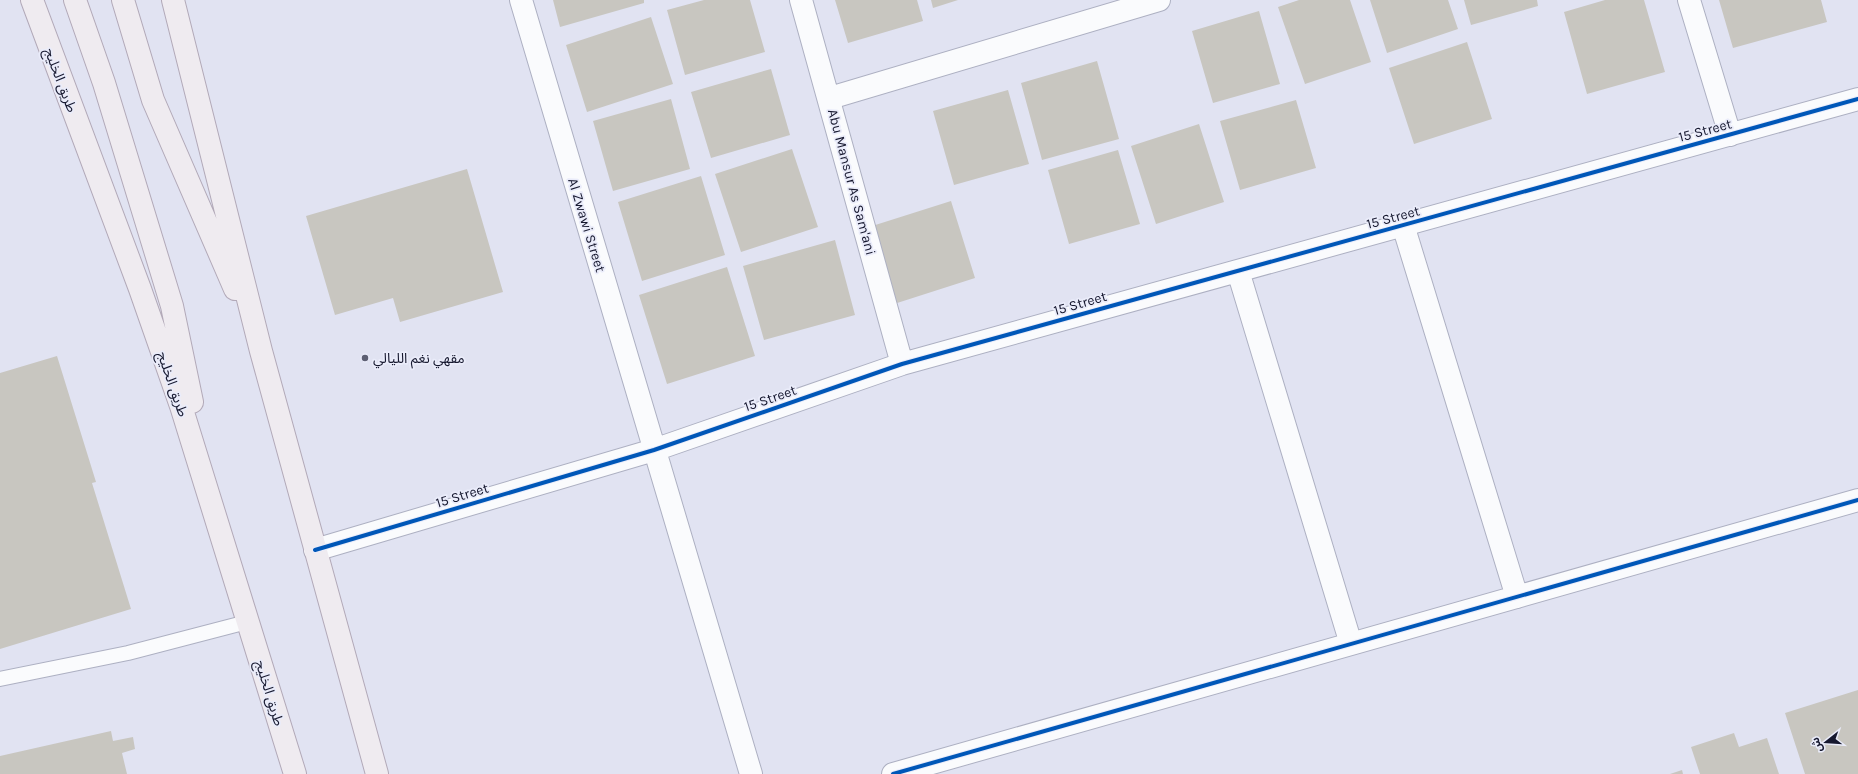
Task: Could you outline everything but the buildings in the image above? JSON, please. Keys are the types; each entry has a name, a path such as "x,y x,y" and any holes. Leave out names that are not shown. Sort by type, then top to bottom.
{"main road":[{"name":"طريق الخليج","path":"32,0 140,289 181,406 295,774"},
{"path":"75,0 104,83 172,306 217,524"},
{"path":"123,0 153,100 261,351"},
{"path":"173,0 261,351 377,774"}],"street":[{"name":"Al Zwawi Street","path":"521,0 751,774"},
{"name":"Abu Mansur As Sam'ani","path":"801,0 830,98 902,364"},
{"path":"830,98 1159,0"},
{"path":"1689,0 1730,135"},
{"name":"15 Street","path":"316,550 654,450 902,364 1858,99"},
{"path":"1402,225 1518,597"},
{"path":"1238,271 1351,644"},
{"path":"893,774 1858,500"}],"lane":[{"path":"0,679 128,653 248,622"}],"cycle path":[{"path":"315,550 654,450 902,364 1858,99"},
{"path":"893,774 1858,500"}],"place":[{"name":"مقهي نغم الليالي","path":"365,358"}]}
